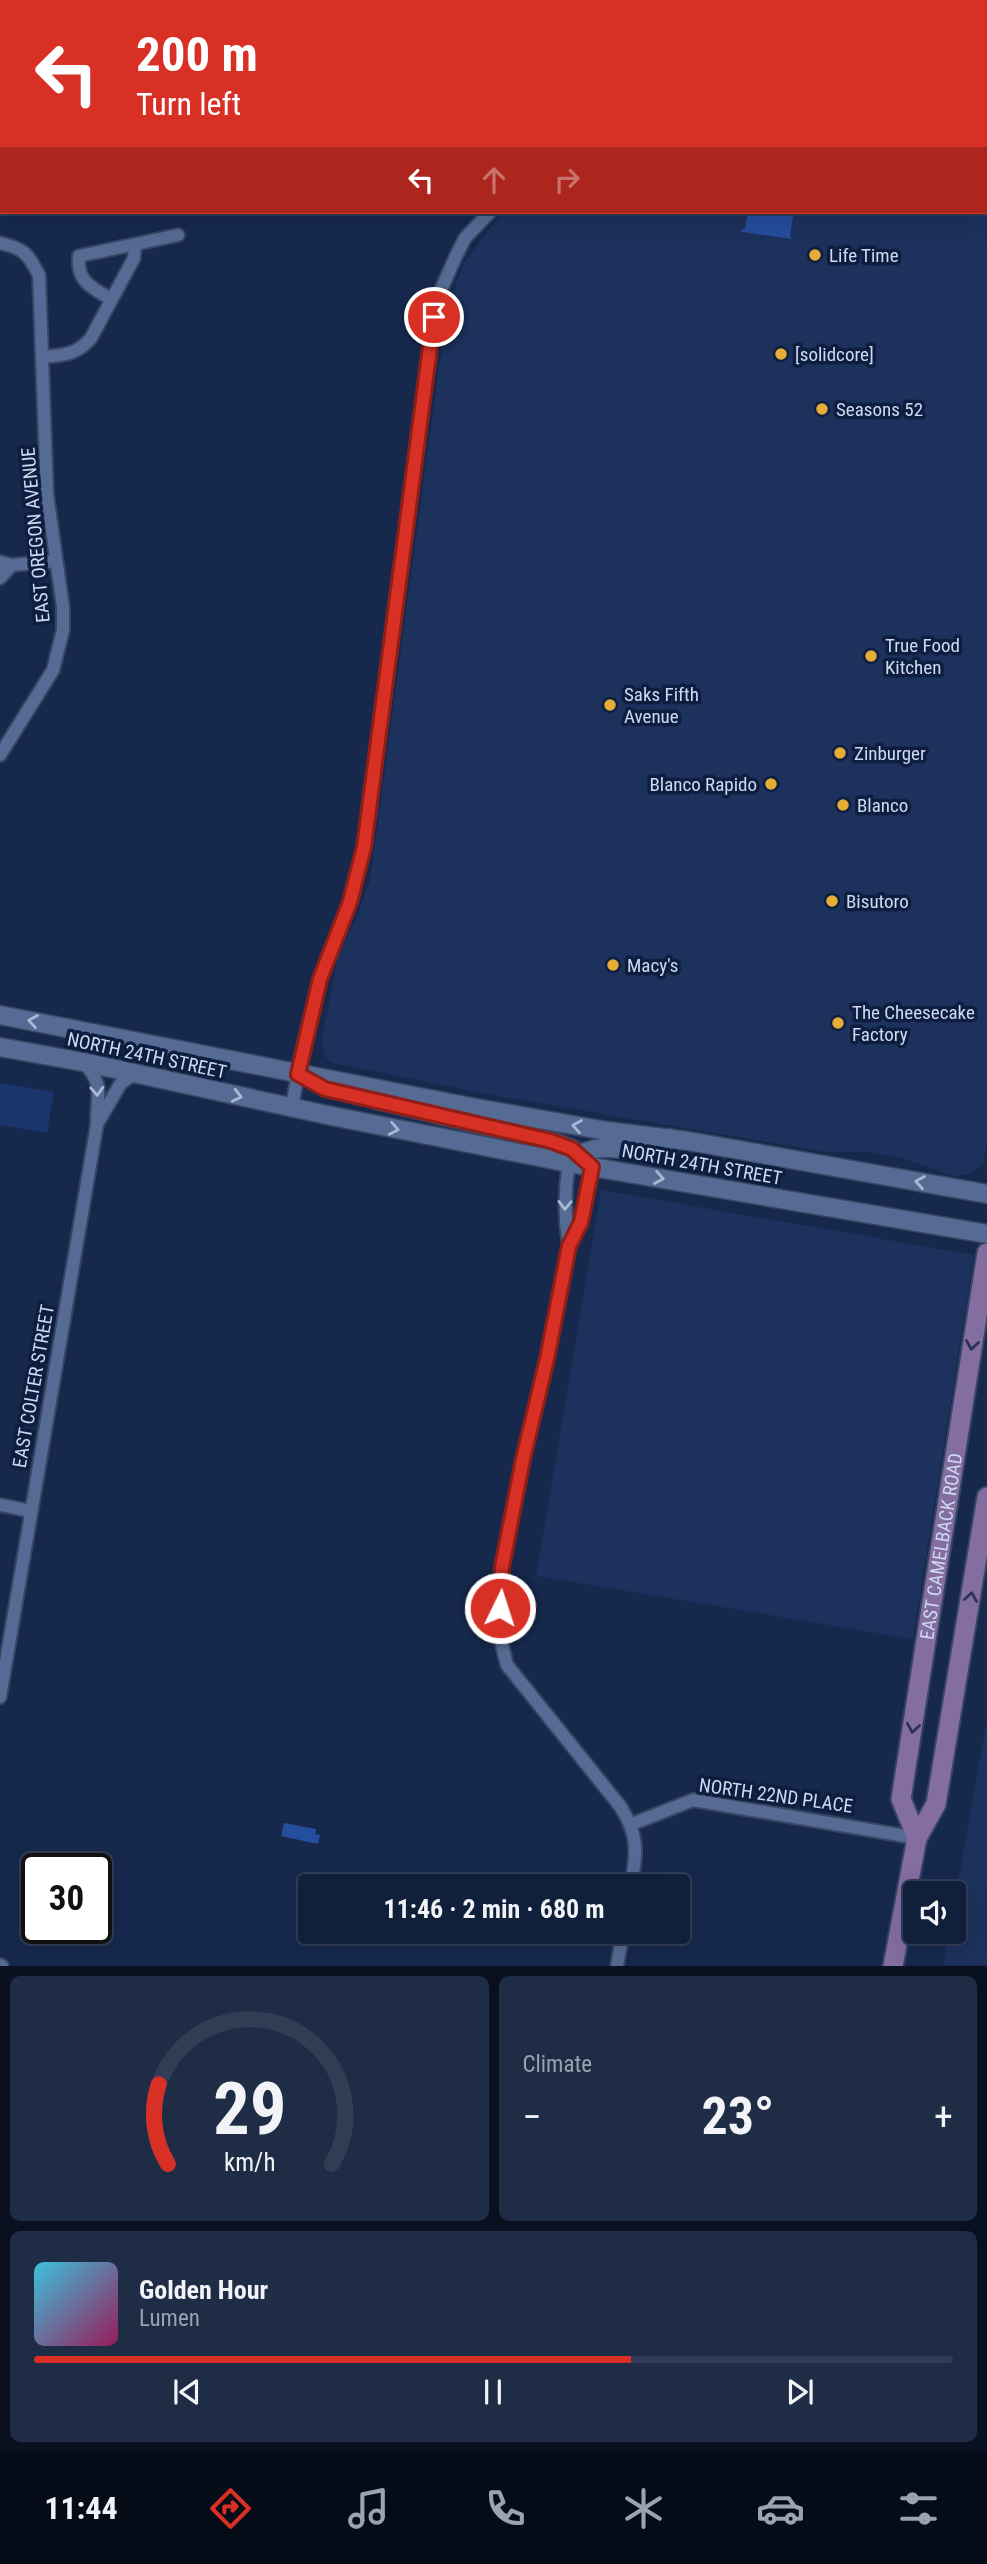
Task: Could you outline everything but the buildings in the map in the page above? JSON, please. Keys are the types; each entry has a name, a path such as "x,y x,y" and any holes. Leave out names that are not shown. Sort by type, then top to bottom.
{"main road":[{"name":"NORTH 24TH STREET","path":"0,1015 607,1131 669,1138 987,1194"},
{"name":"NORTH 24TH STREET","path":"0,1047 580,1162 987,1234"},
{"path":"298,1074 325,1089 562,1144 580,1162 606,1147 648,1151 663,1146 669,1138"},
{"name":"EAST CAMELBACK ROAD","path":"917,1838 901,1800 987,1253"},
{"name":"EAST CAMELBACK ROAD","path":"893,1965 917,1838 936,1804 987,1496"}],"street":[{"path":"292,1107 320,979 350,902 364,847 423,400 440,292 466,238 488,214"},
{"path":"111,299 84,280 77,268 79,256 178,235"},
{"name":"EAST OREGON AVENUE","path":"0,243 14,246 29,255 39,275 47,494 63,630 53,670 0,755"},
{"path":"42,356 70,354 82,349 134,258 135,246"},
{"path":"0,578 6,563 56,561"},
{"name":"EAST COLTER STREET","path":"0,1697 97,1124 99,1093 96,1075 83,1062"},
{"name":"EAST COLTER STREET","path":"97,1124 121,1083 135,1073"},
{"path":"569,1246 564,1207 580,1162"},
{"path":"580,1162 581,1222 569,1246 503,1562 498,1629 507,1665 632,1824 636,1847 633,1874"},
{"path":"0,1505 31,1511"},
{"name":"NORTH 22ND PLACE","path":"632,1824 693,1800 917,1838"},
{"path":"617,1965 621,1944"}],"shaded area":[{"path":"505,214 987,216 987,1143 983,1164 971,1174 954,1176 901,1158 870,1152 825,1152 503,1097 342,1065 331,1062 325,1056 322,1039 337,959 370,880 447,308 464,263 492,225"},
{"path":"748,214 795,214 790,236 792,239 742,232 742,229 745,229"},
{"path":"0,1083 54,1092 47,1133 0,1125"},
{"path":"601,1190 974,1255 913,1639 536,1576"},
{"path":"987,1720 987,1965 943,1965 947,1944 966,1944 966,1881 958,1881"},
{"path":"284,1823 316,1829 315,1834 320,1835 318,1844 281,1836"}],"place":[{"name":"Life Time","path":"815,255"},
{"name":"[solidcore]","path":"781,354"},
{"name":"Seasons 52","path":"822,409"},
{"name":"True Food Kitchen","path":"871,656"},
{"name":"Saks Fifth Avenue","path":"610,705"},
{"name":"Zinburger","path":"840,753"},
{"name":"Blanco Rapido","path":"771,784"},
{"name":"Blanco","path":"843,805"},
{"name":"Bisutoro","path":"832,901"},
{"name":"Macy's","path":"613,965"},
{"name":"The Cheesecake Factory","path":"838,1023"}],"route":[{"path":"434,317 364,847 350,902 320,979 298,1074 325,1089 562,1144 580,1154 592,1167 581,1222 569,1246 547,1359 523,1459 502,1567 500,1608"}]}
